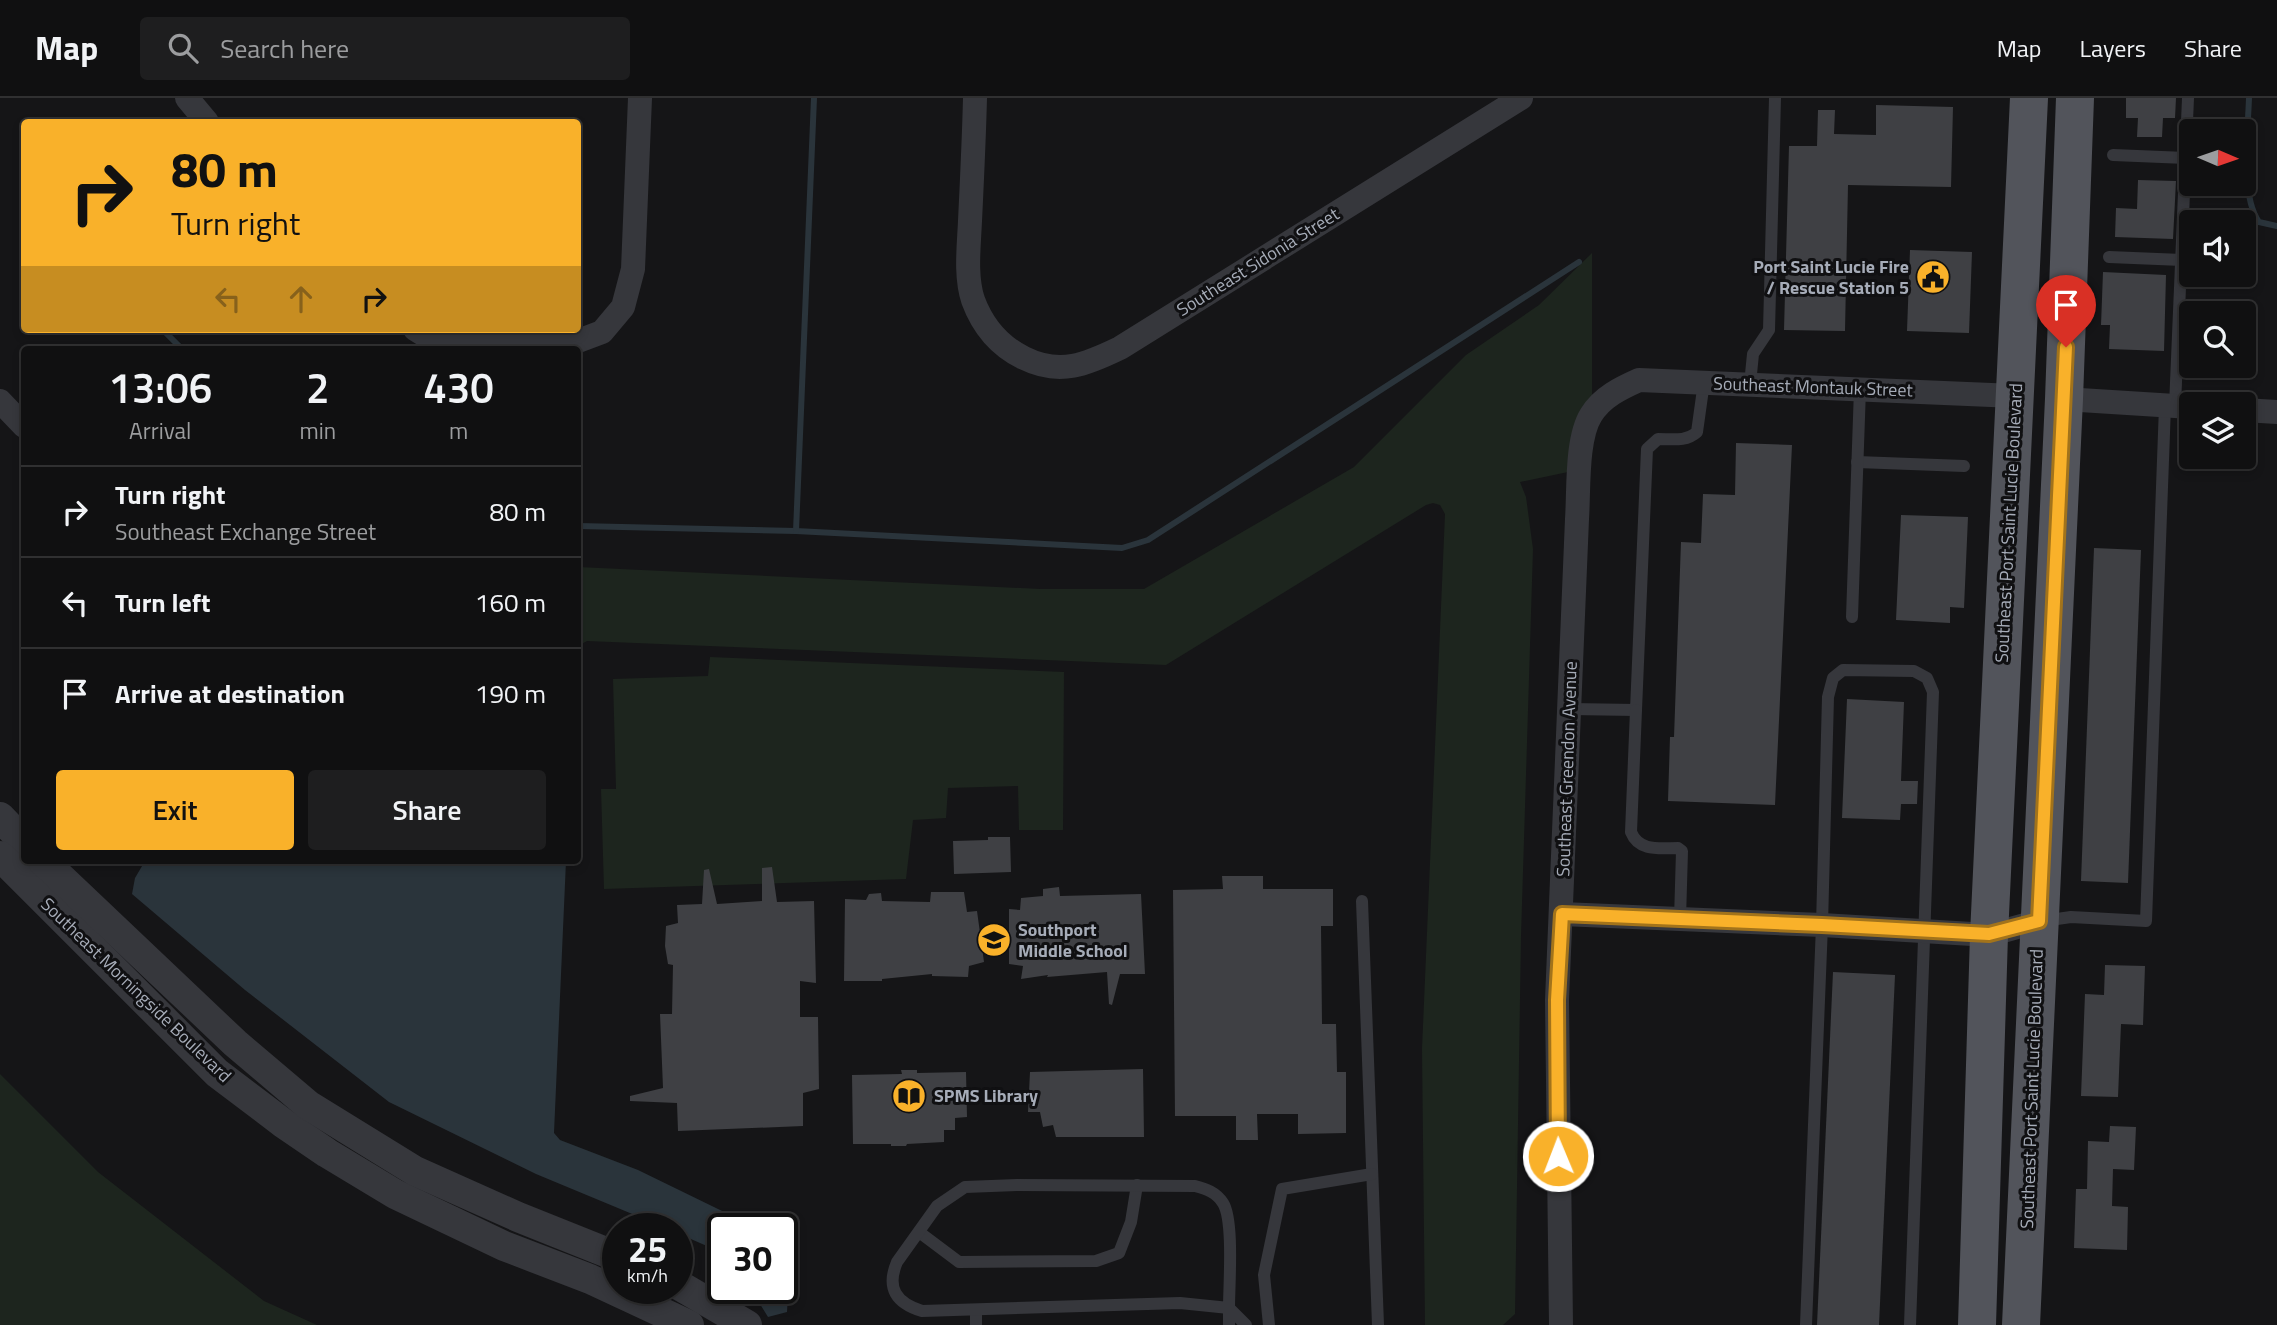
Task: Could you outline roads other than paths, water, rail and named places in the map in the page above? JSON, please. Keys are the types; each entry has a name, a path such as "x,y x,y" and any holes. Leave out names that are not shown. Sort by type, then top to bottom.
{"main road":[{"name":"Southeast Port Saint Lucie Boulevard","path":"1977,1325 1989,934 2029,98"},
{"name":"Southeast Port Saint Lucie Boulevard","path":"2021,1325 2064,399 2075,98"}],"street":[{"path":"187,98 204,119"},
{"path":"421,333 456,343 532,346 569,344 602,332 623,307 633,269 640,98"},
{"name":"Southeast Sidonia Street","path":"975,98 969,262 972,298 988,332 1007,350 1031,362 1059,367 1088,364 1120,348 1521,98"},
{"name":"Southeast Montauk Street","path":"1613,392 1639,380 2015,396"},
{"name":"Southeast Greendon Avenue","path":"1561,1325 1557,1000 1582,440 1590,415 1613,392"},
{"path":"2064,399 2177,406"},
{"path":"0,401 21,423"},
{"path":"2256,411 2277,412"},
{"path":"0,817 21,839"},
{"name":"Southeast Morningside Boulevard","path":"0,856 21,863"},
{"name":"Southeast Morningside Boulevard","path":"25,864 53,873 235,1043 308,1105 415,1171 602,1251"},
{"name":"Southeast Morningside Boulevard","path":"53,873 218,1073 283,1123 395,1194 504,1246 602,1283"},
{"path":"1562,914 1989,934 2039,921"},
{"path":"327,1153 344,1129"},
{"path":"693,1293 747,1325"},
{"name":"Southeast Morningside Boulevard","path":"655,1304 689,1325"}],"lane":[{"path":"1750,384 1753,354 1769,330 1774,98"},
{"path":"2187,119 2188,98"},
{"path":"2113,155 2179,158"},
{"path":"2109,257 2179,260"},
{"path":"2039,921 2071,917 2146,921 2177,406 2181,287"},
{"path":"1680,919 1682,852 1678,848 1642,846 1633,838 1631,832 1647,449 1658,439 1682,439 1697,432 1704,382"},
{"path":"1852,617 1860,389"},
{"path":"1857,462 1964,466"},
{"path":"1806,1325 1828,697 1833,678 1843,670 1914,671 1927,678 1933,692 1910,1325"},
{"path":"1570,709 1636,710"},
{"path":"1362,901 1378,1325"},
{"path":"1269,1325 1264,1275 1282,1189 1372,1174"},
{"path":"919,1232 959,1262 1096,1261 1119,1253 1131,1222 1137,1185"},
{"path":"1229,1325 1229,1308 1228,1216 1222,1202 1211,1190 1195,1186 965,1187 937,1206 897,1262 891,1284 895,1293 909,1307 922,1311 1180,1303 1229,1308 1246,1325"},
{"path":"976,1311 976,1325"}],"waterway":[{"path":"796,531 814,98"},
{"path":"2249,98 2246,163 2249,196 2259,222 2277,226"},
{"path":"581,526 796,531 1122,548 1148,540 1579,262"},
{"path":"166,333 179,346"}],"place":[{"name":"Port Saint Lucie Fire / Rescue Station 5","path":"1933,277"},
{"name":"Southport Middle School","path":"994,940"},
{"name":"SPMS Library","path":"909,1096"}]}
